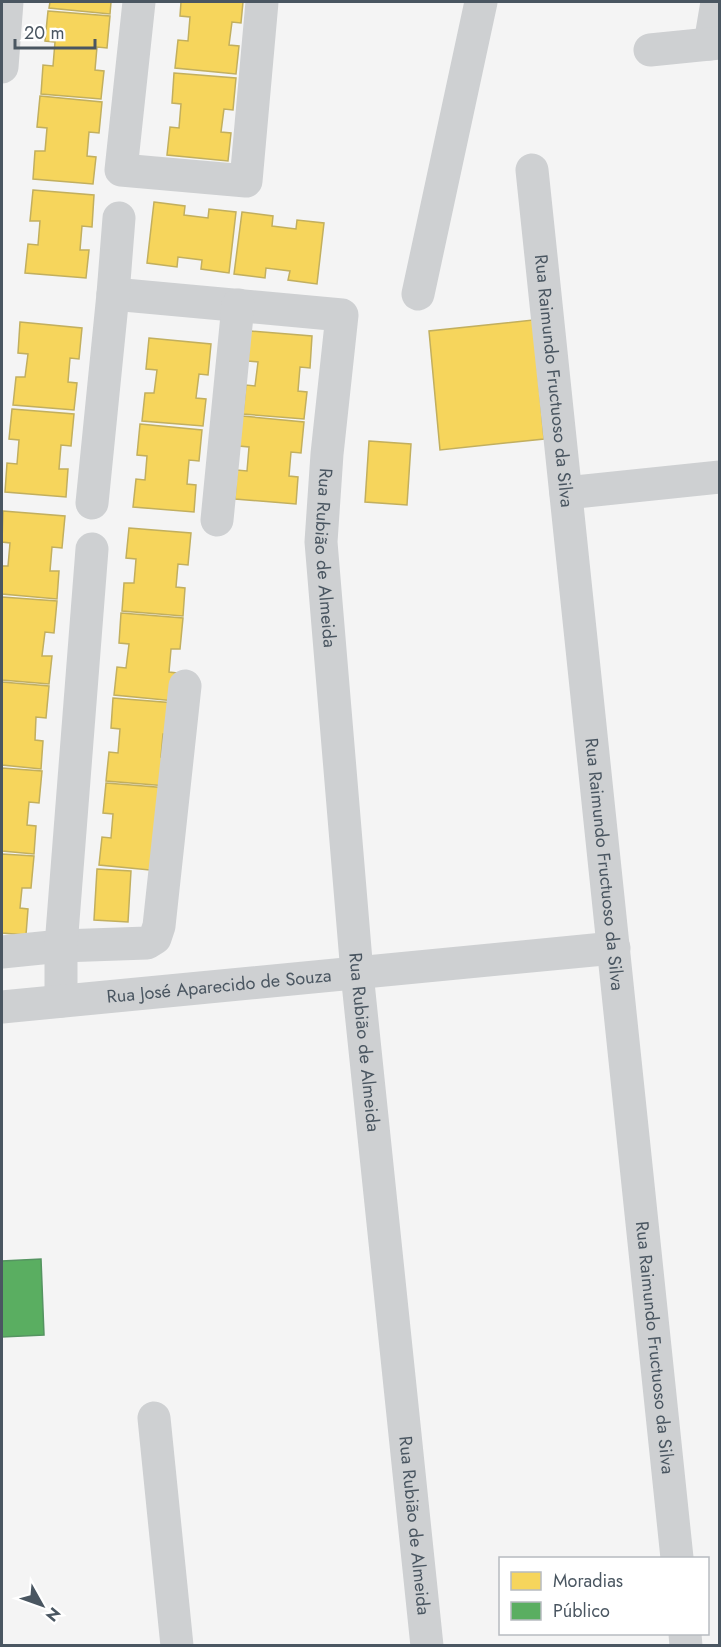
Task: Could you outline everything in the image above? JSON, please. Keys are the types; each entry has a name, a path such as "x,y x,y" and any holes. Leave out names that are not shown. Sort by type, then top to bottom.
{"street":[{"path":"2,68 7,2"},
{"path":"139,2 121,170 246,181 262,2"},
{"path":"418,294 481,2"},
{"path":"650,50 715,43 717,2"},
{"name":"Rua Raimundo Fructuoso da Silva","path":"532,170 677,1557"},
{"path":"92,503 119,218"},
{"path":"113,294 238,305 217,520"},
{"name":"Rua Rubião de Almeida","path":"238,305 342,315 328,439 321,542 357,973 427,1646"},
{"path":"566,493 720,477"},
{"path":"61,1001 61,946 92,549"},
{"path":"2,952 61,946 147,943 155,938 159,926 185,686"},
{"name":"Rua José Aparecido de Souza","path":"2,1007 614,948"},
{"path":"154,1418 177,1646"}],"building: Moradias":[{"path":"50,2 111,2 110,14 49,8"},
{"path":"181,2 243,2 241,23 232,22 229,45 239,46 236,74 175,68 178,40 188,41 190,17 180,16"},
{"path":"48,11 110,16 107,48 97,47 95,70 104,71 101,99 41,94 43,65 53,66 55,42 45,41"},
{"path":"174,73 236,78 233,110 224,109 221,132 231,133 228,161 167,155 170,127 179,128 181,104 172,103"},
{"path":"40,96 102,102 99,133 89,132 87,156 96,157 93,184 33,179 35,151 45,151 47,128 37,127"},
{"path":"33,190 94,195 92,227 82,226 80,250 89,250 86,278 25,273 28,244 38,245 40,221 30,221"},
{"path":"154,202 185,206 184,215 208,218 209,209 236,212 229,273 201,269 202,260 178,257 177,267 147,263"},
{"path":"242,212 273,216 272,226 296,229 297,220 324,223 317,284 288,280 290,271 266,268 265,278 234,274"},
{"path":"533,320 544,439 440,450 429,331"},
{"path":"20,322 82,328 79,359 70,358 68,382 77,383 74,410 13,405 16,377 25,377 28,354 18,353"},
{"path":"250,331 312,336 310,368 300,367 298,391 307,392 304,419 243,414 246,385 255,386 258,362 248,361"},
{"path":"149,338 211,344 208,375 199,374 196,398 206,399 203,426 142,421 145,393 154,393 157,370 146,369"},
{"path":"12,409 74,414 71,446 61,445 59,469 68,469 66,497 5,492 7,463 17,464 19,440 9,439"},
{"path":"242,416 304,422 301,453 291,452 289,476 298,477 296,504 235,499 237,470 247,471 249,447 239,446"},
{"path":"140,424 202,430 199,461 189,460 187,484 196,485 194,512 133,507 136,479 145,480 147,456 137,455"},
{"path":"369,441 411,444 407,505 365,502"},
{"path":"3,511 65,516 62,548 52,547 50,571 59,571 57,599 2,594 2,566 8,566 10,543 2,542"},
{"path":"129,528 191,533 188,565 178,564 176,587 185,588 183,616 122,611 124,583 134,583 136,559 126,558"},
{"path":"2,597 57,601 54,633 45,632 42,656 52,656 49,684 2,680"},
{"path":"121,613 183,618 180,649 171,649 169,672 177,673 175,701 114,695 117,667 126,668 129,644 119,643"},
{"path":"2,682 49,686 46,718 36,717 35,740 43,741 41,769 2,765"},
{"path":"113,698 175,703 172,735 163,734 161,757 170,758 167,786 106,781 109,752 118,753 120,729 111,728"},
{"path":"2,768 42,771 39,803 29,802 27,825 36,826 34,854 2,851"},
{"path":"106,783 168,788 160,871 99,865 102,837 111,838 113,814 103,813"},
{"path":"2,854 34,856 31,888 22,888 20,908 28,909 26,935 2,933"},
{"path":"97,869 131,871 128,922 94,920"}],"building: Público":[{"path":"41,1259 44,1335 2,1337 2,1261"}]}
